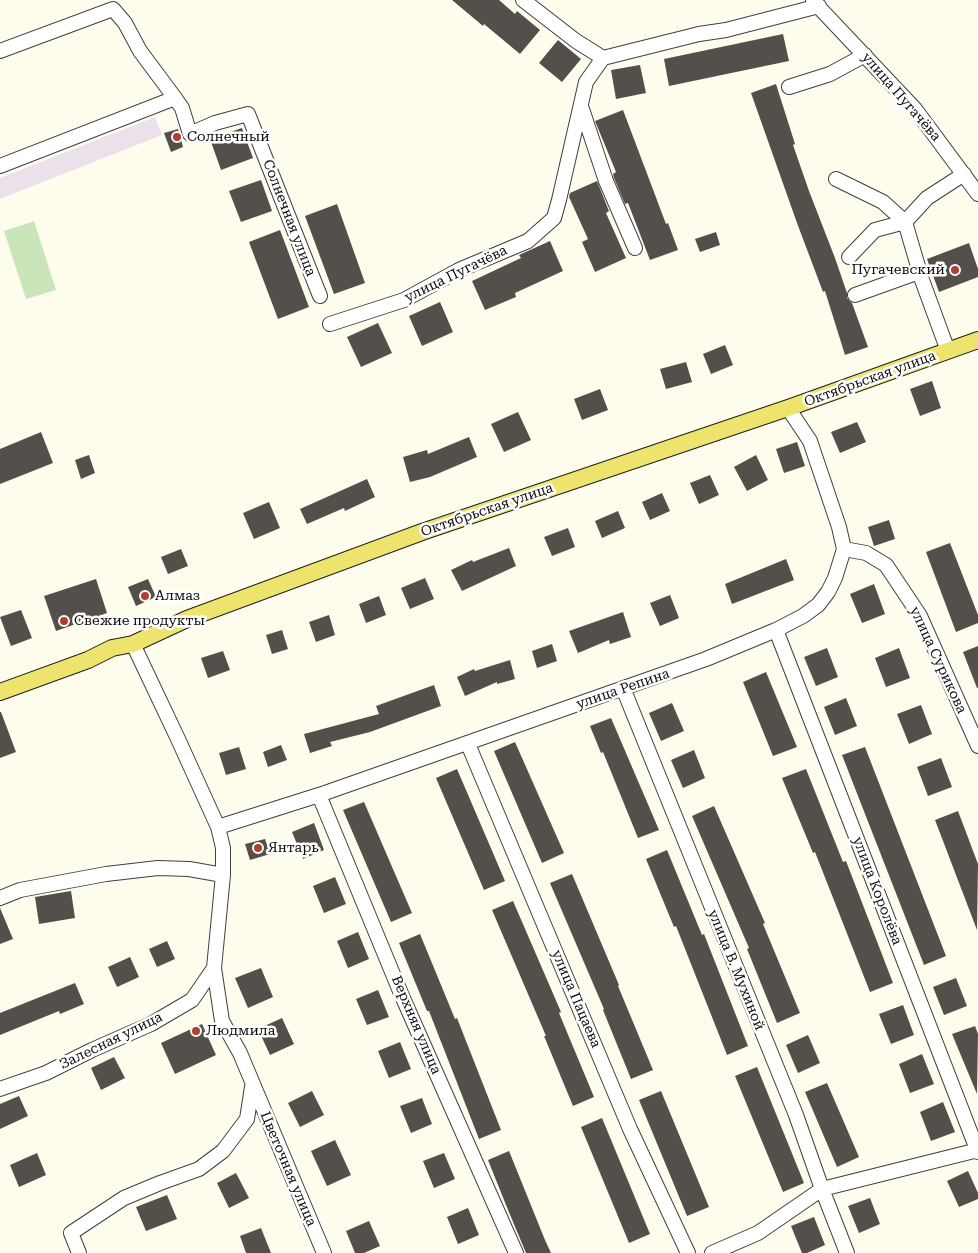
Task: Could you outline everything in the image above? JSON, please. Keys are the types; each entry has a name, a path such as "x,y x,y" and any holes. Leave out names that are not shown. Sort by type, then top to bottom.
{"main road":[{"name":"Октябрьская улица","path":"0,692 88,660 112,648 133,644 187,619 422,532 788,408 978,340"}],"street":[{"path":"523,0 576,41 603,58"},
{"name":"улица Пугачёва","path":"330,324 404,300 459,270 528,240 554,218 560,200 586,82 603,58 699,34 726,30 815,3 915,109 978,194"},
{"path":"0,51 113,9 125,23 140,51 175,98 0,166"},
{"path":"789,87 830,74 865,55"},
{"name":"Солнечная улица","path":"175,98 182,108 190,134 215,123 248,114 320,296"},
{"name":"улица Пугачёва","path":"581,109 606,180 635,248"},
{"path":"849,257 875,230 905,222 927,198 964,174"},
{"path":"836,180 883,202 905,222 919,272 948,351"},
{"path":"855,295 919,272"},
{"path":"788,408 810,441 839,527 844,549"},
{"name":"улица Репина","path":"218,827 319,796 468,744 706,659 776,630 803,616 818,605 828,592 835,578 844,549"},
{"name":"улица Сурикова","path":"844,549 866,553 886,565 920,616 978,746"},
{"name":"улица Королёва","path":"776,630 978,1151"},
{"name":"Залесная улица","path":"0,1089 46,1073 151,1024 192,1000 214,968 223,875 223,848 218,827 133,644"},
{"name":"улица В. Мухиной","path":"623,688 796,1115 822,1189 848,1253"},
{"name":"улица Пацаева","path":"468,744 630,1129 688,1253"},
{"name":"Верхняя улица","path":"319,796 402,996 516,1253"},
{"path":"0,898 20,890 106,874 158,868 189,869 223,875"},
{"name":"Цветочная улица","path":"214,968 222,1021 240,1053 252,1086 324,1253"},
{"path":"79,1253 71,1233 90,1219 124,1198 160,1182 200,1169 223,1151 247,1119 252,1086"},
{"path":"712,1253 758,1233 822,1189 978,1151"}],"shaded area":[{"path":"155,117 162,135 0,199 0,178"}],"green space":[{"path":"34,221 56,290 26,299 4,231"}],"building":[{"path":"452,0 499,0 515,14 517,11 540,30 520,54"},
{"path":"783,34 789,61 669,86 664,59"},
{"path":"558,40 581,59 562,82 539,63"},
{"path":"640,65 646,93 616,99 611,70"},
{"path":"776,84 795,144 793,145 809,191 835,258 847,298 852,303 868,347 845,355 825,291 823,292 797,223 751,93"},
{"path":"623,110 666,224 668,223 678,250 650,260 628,203 625,204 614,178 613,174 616,172 595,121"},
{"path":"242,128 253,158 221,170 210,139"},
{"path":"178,129 183,147 171,152 164,133"},
{"path":"261,180 272,211 241,222 229,191"},
{"path":"597,181 609,211 606,213 626,258 595,272 582,242 588,239 569,197 570,193"},
{"path":"337,204 365,283 334,294 305,216"},
{"path":"280,230 309,307 278,319 249,242"},
{"path":"716,232 720,245 700,252 695,239"},
{"path":"550,241 563,271 515,293 516,297 485,310 472,281 521,258 519,255"},
{"path":"969,243 978,269 978,277 939,292 927,259"},
{"path":"440,302 453,332 422,346 409,316"},
{"path":"378,323 392,353 361,367 347,337"},
{"path":"725,345 733,365 711,374 703,354"},
{"path":"686,362 692,382 666,389 660,369"},
{"path":"932,381 941,408 920,416 910,389"},
{"path":"600,389 608,410 582,420 574,399"},
{"path":"518,412 531,440 504,452 491,424"},
{"path":"857,422 866,442 840,453 831,432"},
{"path":"41,432 53,463 0,484 0,449"},
{"path":"469,437 477,457 430,477 410,482 403,457 427,450 428,454"},
{"path":"797,442 805,466 784,473 776,449"},
{"path":"89,455 95,473 81,479 75,460"},
{"path":"756,455 768,480 747,491 734,467"},
{"path":"710,475 719,495 699,504 690,483"},
{"path":"367,479 375,497 345,511 344,508 307,524 300,509"},
{"path":"662,493 670,511 650,520 642,502"},
{"path":"269,502 280,528 254,539 243,513"},
{"path":"618,511 625,528 602,538 595,521"},
{"path":"889,520 895,539 874,546 868,527"},
{"path":"568,528 575,547 552,556 544,537"},
{"path":"950,543 978,615 978,623 956,632 926,552"},
{"path":"509,548 516,566 462,591 451,570 472,560 473,562"},
{"path":"181,549 188,566 168,574 161,557"},
{"path":"786,559 794,580 732,604 725,584"},
{"path":"425,578 434,599 410,609 401,588"},
{"path":"96,579 107,613 56,631 44,596"},
{"path":"148,579 156,597 136,606 128,587"},
{"path":"874,584 885,614 862,623 850,594"},
{"path":"670,595 679,618 660,626 650,603"},
{"path":"379,596 386,615 366,623 359,604"},
{"path":"21,610 32,638 11,646 0,617"},
{"path":"623,612 631,637 610,644 609,640 578,653 569,631"},
{"path":"329,615 335,635 316,642 309,622"},
{"path":"282,630 288,649 272,654 266,635"},
{"path":"552,644 557,661 537,668 532,651"},
{"path":"978,646 978,688 977,688 963,652"},
{"path":"827,648 838,677 816,686 804,657"},
{"path":"899,648 910,678 886,687 875,658"},
{"path":"223,651 230,670 208,678 201,658"},
{"path":"510,660 515,679 497,684 497,682 465,696 457,677 474,669 475,671"},
{"path":"766,672 797,747 773,756 743,682"},
{"path":"434,685 441,706 370,732 330,742 332,746 310,753 304,734 379,714 376,706"},
{"path":"846,698 857,726 835,735 824,707"},
{"path":"672,703 684,731 661,741 649,713"},
{"path":"921,705 932,734 909,744 897,714"},
{"path":"0,712 16,752 0,758"},
{"path":"611,718 659,830 638,838 603,752 601,753 590,726"},
{"path":"515,742 564,853 542,863 494,751"},
{"path":"281,745 287,760 268,767 263,752"},
{"path":"239,747 246,769 226,775 219,753"},
{"path":"865,747 946,956 924,965 842,755"},
{"path":"694,750 705,778 683,788 671,760"},
{"path":"941,758 952,787 928,796 917,767"},
{"path":"457,769 505,881 484,890 436,778"},
{"path":"806,769 843,862 846,861 893,983 870,992 815,852 813,853 782,778"},
{"path":"364,802 412,913 391,922 343,810"},
{"path":"714,806 765,923 763,924 800,1013 777,1023 747,949 749,948 692,816"},
{"path":"958,811 978,864 977,930 935,820"},
{"path":"314,823 324,850 303,859 292,832"},
{"path":"265,839 270,854 250,860 245,844"},
{"path":"667,850 702,935 704,934 748,1046 727,1055 676,926 674,927 646,859"},
{"path":"572,874 653,1070 631,1079 604,1009 550,883"},
{"path":"335,877 346,904 324,913 313,886"},
{"path":"71,891 75,918 39,924 35,897"},
{"path":"513,901 561,1012 559,1013 594,1097 573,1106 544,1036 546,1036 492,910"},
{"path":"0,908 13,939 0,944"},
{"path":"358,932 369,959 348,968 337,941"},
{"path":"420,934 455,1019 457,1018 501,1130 479,1139 429,1011 427,1011 399,943"},
{"path":"167,941 175,959 157,967 149,949"},
{"path":"130,957 139,977 117,987 108,967"},
{"path":"261,968 273,997 248,1008 235,978"},
{"path":"956,978 967,1006 944,1015 933,987"},
{"path":"75,983 84,1004 60,1014 59,1011 0,1035 0,1013"},
{"path":"378,990 389,1017 367,1025 356,999"},
{"path":"903,1005 914,1035 891,1044 879,1014"},
{"path":"282,1018 294,1044 270,1055 258,1029"},
{"path":"202,1024 216,1055 175,1074 161,1043"},
{"path":"975,1026 978,1034 977,1094 952,1034"},
{"path":"808,1035 820,1063 798,1073 786,1045"},
{"path":"400,1042 411,1069 389,1078 378,1051"},
{"path":"922,1054 934,1084 910,1093 899,1064"},
{"path":"114,1057 125,1078 101,1090 91,1068"},
{"path":"757,1067 804,1183 783,1192 735,1076"},
{"path":"827,1083 859,1157 837,1167 805,1092"},
{"path":"312,1091 324,1115 300,1127 288,1103"},
{"path":"661,1091 709,1207 687,1216 639,1100"},
{"path":"19,1096 28,1116 0,1129 0,1104"},
{"path":"422,1098 432,1124 411,1133 400,1106"},
{"path":"943,1102 955,1132 931,1141 920,1112"},
{"path":"602,1118 650,1234 629,1243 581,1127"},
{"path":"335,1140 351,1175 327,1186 311,1151"},
{"path":"509,1151 551,1253 526,1253 506,1205 488,1160"},
{"path":"37,1153 46,1175 19,1187 10,1165"},
{"path":"444,1153 455,1179 434,1188 423,1161"},
{"path":"968,1171 978,1193 978,1199 959,1207 947,1181"},
{"path":"236,1173 249,1198 229,1208 217,1183"},
{"path":"167,1195 177,1219 146,1231 136,1207"},
{"path":"870,1198 880,1224 859,1233 848,1206"},
{"path":"468,1208 479,1235 458,1244 447,1217"},
{"path":"814,1217 825,1245 807,1253 802,1253 791,1226"},
{"path":"369,1221 380,1246 364,1253 355,1253 346,1231"},
{"path":"261,1228 271,1253 246,1253 240,1236"}],"place":[{"name":"Солнечный","path":"177,137"},
{"name":"Пугачевский","path":"955,270"},
{"name":"Алмаз","path":"145,596"},
{"name":"Свежие продукты","path":"64,621"},
{"name":"Янтарь","path":"258,848"},
{"name":"Людмила","path":"196,1031"}]}
